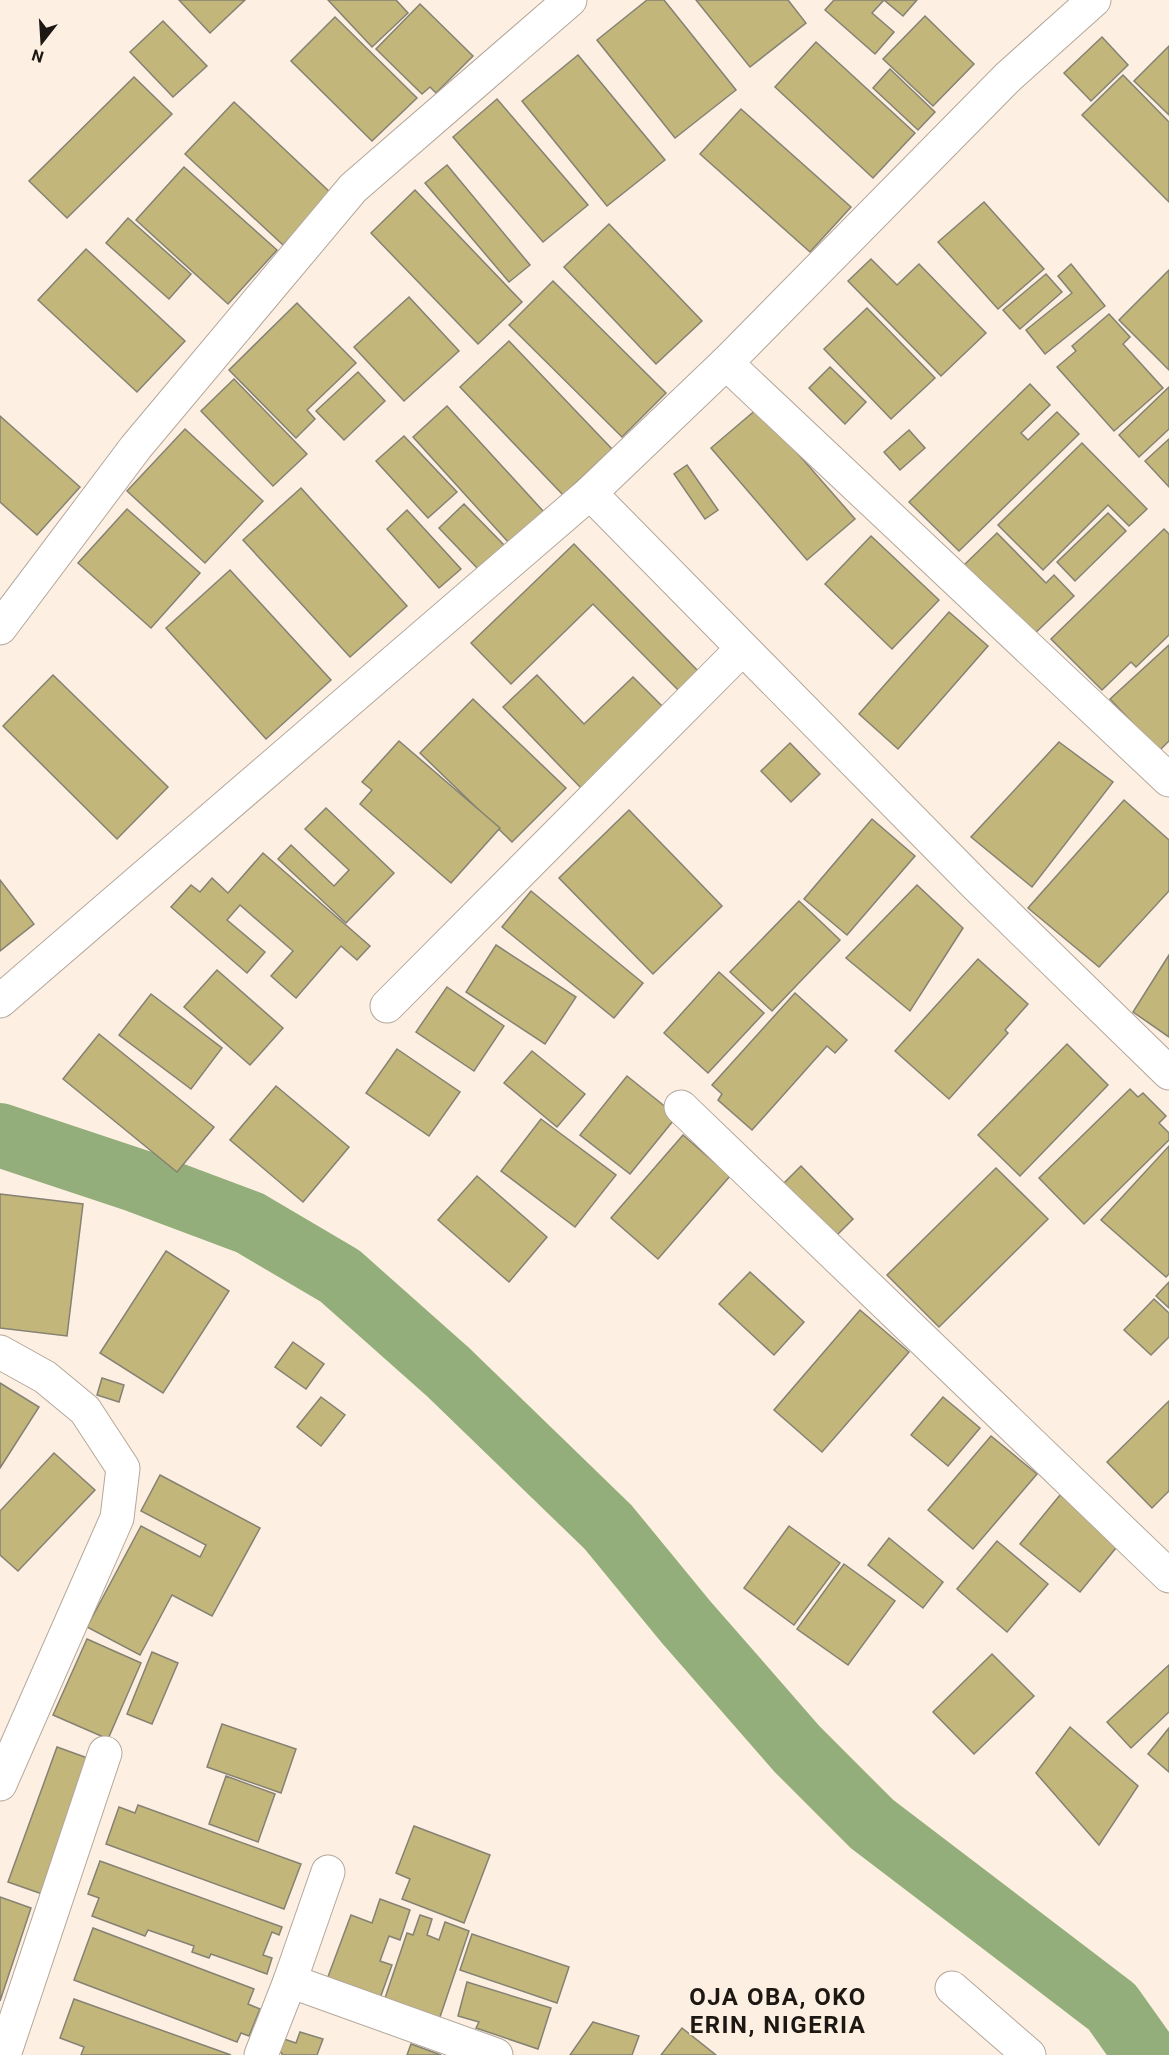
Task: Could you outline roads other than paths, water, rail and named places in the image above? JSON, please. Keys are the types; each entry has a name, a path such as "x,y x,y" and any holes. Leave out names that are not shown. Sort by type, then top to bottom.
{"street":[{"path":"0,628 136,447 353,188 570,0"},
{"path":"0,1001 590,493 726,363 1008,77 1094,0"},
{"path":"726,363 1169,780"},
{"path":"590,493 975,884 1169,1072"},
{"path":"387,1006 742,649"},
{"path":"681,1107 1169,1575"},
{"path":"0,1352 45,1377 85,1410 123,1468 117,1518 0,1784"},
{"path":"4,2055 105,1753"},
{"path":"261,2055 290,1982 328,1872"},
{"path":"290,1982 496,2055"},
{"path":"952,1988 1029,2055"}],"waterway":[{"path":"0,1135 138,1181 250,1223 340,1276 448,1372 608,1527 686,1622 797,1749 872,1824 1112,2007 1146,2055"}],"district":[{"name":"OJA OBA, OKO ERIN, NIGERIA","path":"778,2011"}]}
